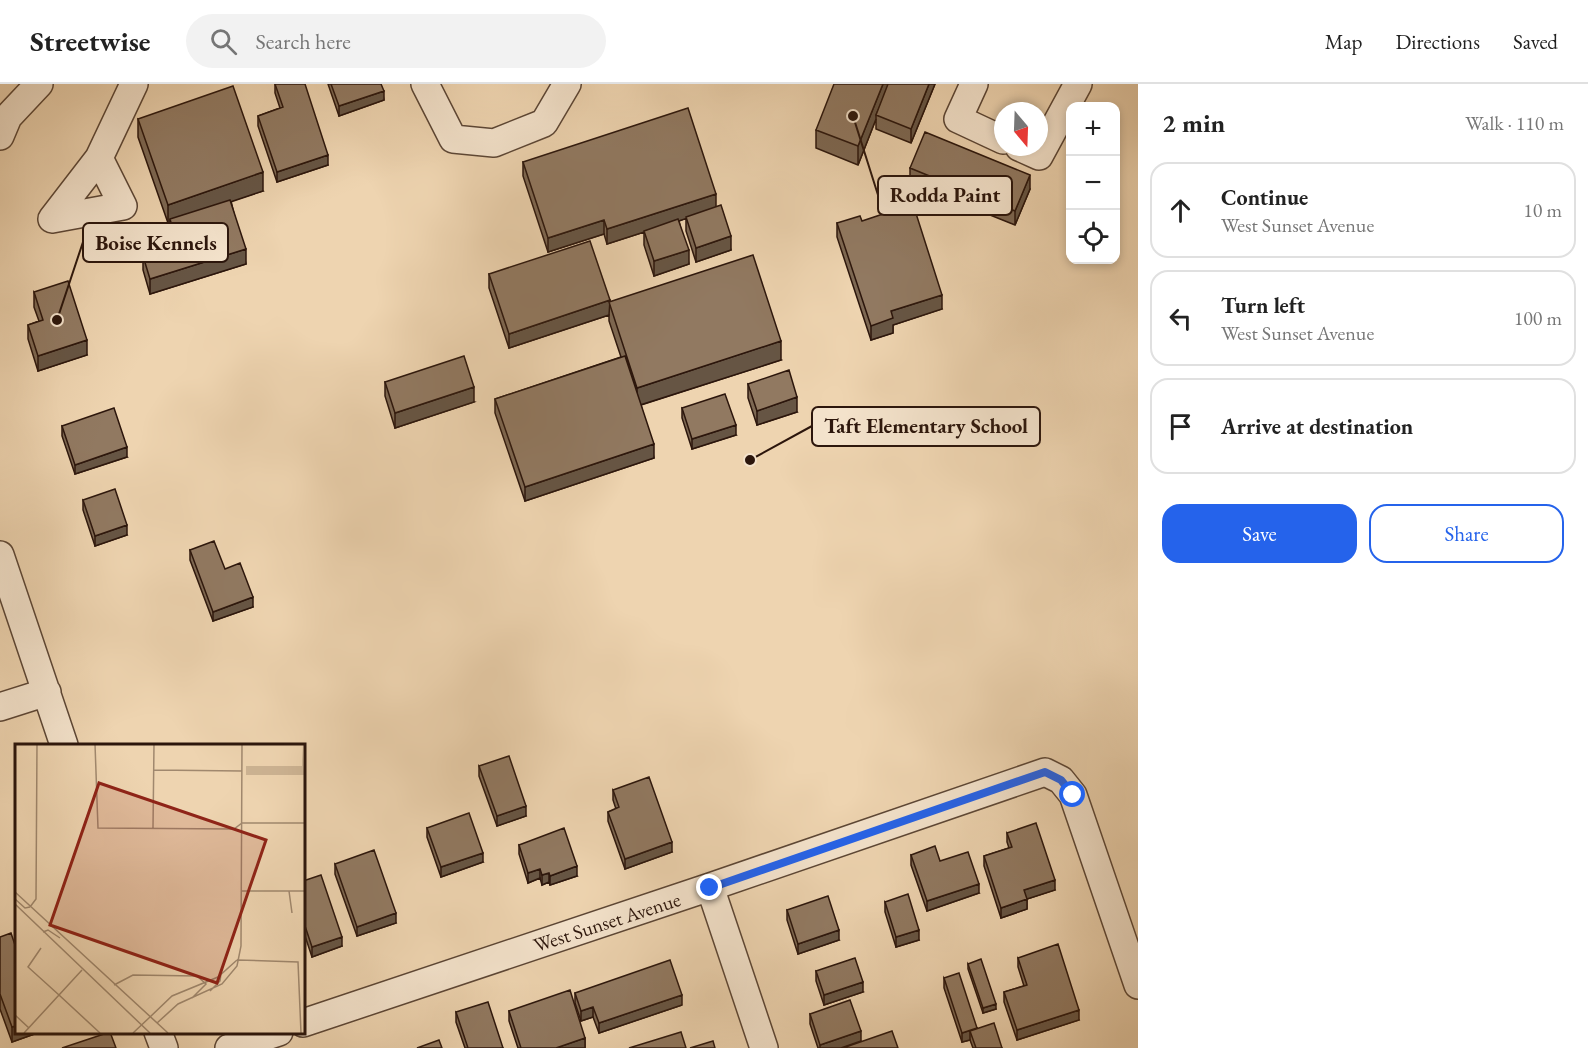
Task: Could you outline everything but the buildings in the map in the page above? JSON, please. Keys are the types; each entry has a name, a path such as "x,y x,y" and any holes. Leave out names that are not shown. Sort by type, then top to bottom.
{"street":[{"path":"0,136 8,117 39,84"},
{"path":"99,158 134,84"},
{"path":"425,84 453,139 494,143 544,123 567,84"},
{"path":"974,84 958,120 994,136"},
{"path":"1048,141 1078,84"},
{"path":"0,555 64,744"},
{"path":"0,707 46,692"},
{"name":"West Sunset Avenue","path":"304,1023 710,888 1045,772 1061,780 1073,795 1138,985"},
{"path":"710,888 764,1048"},
{"path":"158,1033 164,1048"},
{"path":"229,1048 276,1033"}],"place":[{"name":"Rodda Paint","path":"853,116"},
{"name":"Boise Kennels","path":"57,320"},
{"name":"Taft Elementary School","path":"750,460"}],"route":[{"path":"710,888 1045,772 1061,780 1073,795"}]}
